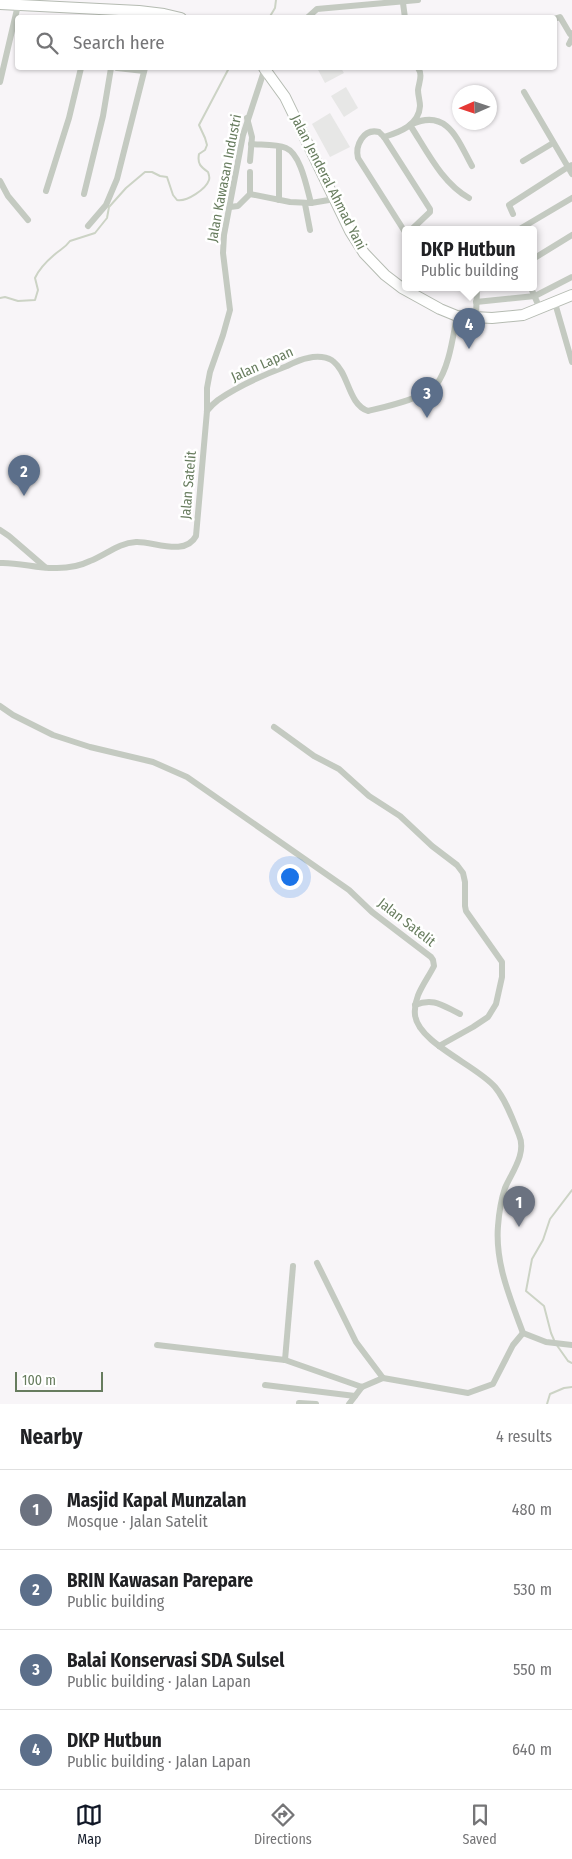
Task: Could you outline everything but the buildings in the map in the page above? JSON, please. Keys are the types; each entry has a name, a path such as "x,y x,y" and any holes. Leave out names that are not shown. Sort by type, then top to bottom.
{"highway":[{"path":"0,4 85,13 154,15"},
{"name":"Jalan Jenderal Ahmad Yani","path":"270,70 285,97 350,231 364,253 385,275 402,288"},
{"name":"Jalan Jenderal Ahmad Yani","path":"407,291 457,316 476,317 523,315 572,295"}],"street":[{"path":"311,15 317,10 418,0"},
{"path":"403,2 405,15"},
{"path":"16,15 18,5"},
{"path":"557,18 560,17 566,29 570,34 572,33"},
{"path":"0,82 15,18"},
{"path":"46,191 69,118 81,70"},
{"path":"84,194 103,116 111,70"},
{"path":"88,226 106,205 117,180 145,70"},
{"name":"Jalan Kawasan Industri","path":"207,411 207,388 210,372 230,310 223,253 224,235 247,118 269,70"},
{"path":"411,125 419,108 418,70"},
{"path":"524,92 553,143 570,166 572,174"},
{"path":"247,118 251,132 250,161"},
{"path":"384,137 421,121 445,123 472,166"},
{"path":"411,125 449,182 458,192 469,198"},
{"path":"402,227 358,158 357,148 363,136 374,130 384,137 430,209 430,212 415,226"},
{"path":"523,161 553,143"},
{"path":"251,144 280,146 290,150 297,159 308,204 310,230"},
{"path":"279,200 280,146"},
{"path":"513,214 509,205 570,166"},
{"path":"230,207 238,206 250,194 250,172"},
{"path":"0,181 8,196 28,220"},
{"path":"250,194 308,204 335,199"},
{"path":"525,226 572,198"},
{"path":"537,257 572,235"},
{"path":"476,302 535,296 572,277"},
{"path":"476,317 477,291"},
{"path":"532,291 540,309"},
{"path":"555,303 572,362"},
{"name":"Jalan Lapan","path":"207,411 215,402 228,393 306,358 321,357 334,361 346,380 356,404 368,411 421,395 435,386 449,357 457,316"},
{"name":"Jalan Satelit","path":"0,563 55,568 72,567 90,561 116,547 130,543 145,542 178,546 193,540 196,536 207,411"},
{"path":"0,530 45,567"},
{"name":"Jalan Satelit","path":"0,706 13,715 53,735 90,747 153,762 187,777 350,890 372,912 433,960 434,966 416,997 415,1006"},
{"path":"274,727 314,756 339,769 369,796 400,816 432,846 451,859 463,872 466,911 502,962 502,977 496,1004 488,1017 439,1046"},
{"path":"460,1014 434,1002 426,1001 415,1006 416,1021 439,1046 475,1070 496,1088 520,1136 521,1151 505,1190 497,1235 504,1279 523,1332 546,1342 572,1344"},
{"path":"317,1263 356,1342 383,1378"},
{"path":"285,1360 293,1266"},
{"path":"349,1404 362,1387 383,1378 468,1393 493,1384 513,1345 523,1332"},
{"path":"156,1345 285,1360 362,1387"},
{"path":"265,1384 355,1396"},
{"path":"299,1403 316,1404"}],"shaded area":[{"path":"318,70 342,70 344,73 325,83"},
{"path":"346,87 358,108 344,117 331,96"},
{"path":"330,113 350,147 330,157 312,124"}],"waterway":[{"path":"271,15 275,8 276,0"},
{"path":"0,298 5,297 18,301 35,300 38,290 35,278 43,265 70,241 95,233 107,218 109,207 126,188 145,172 152,172 167,177 173,195 177,200 191,197 207,184 209,180 208,172 200,165 199,160 199,154 205,150 207,145 199,125 228,70"},
{"path":"554,1340 544,1306 526,1291 532,1259 543,1240 550,1219 572,1190"},
{"path":"556,1344 568,1361 572,1363"},
{"path":"547,1404 550,1394 572,1387"}],"place":[{"name":"DKP Hutbun","path":"469,349"},
{"name":"Balai Konservasi SDA Sulsel","path":"427,418"},
{"name":"BRIN Kawasan Parepare","path":"24,496"},
{"name":"Masjid Kapal Munzalan","path":"519,1227"}]}
